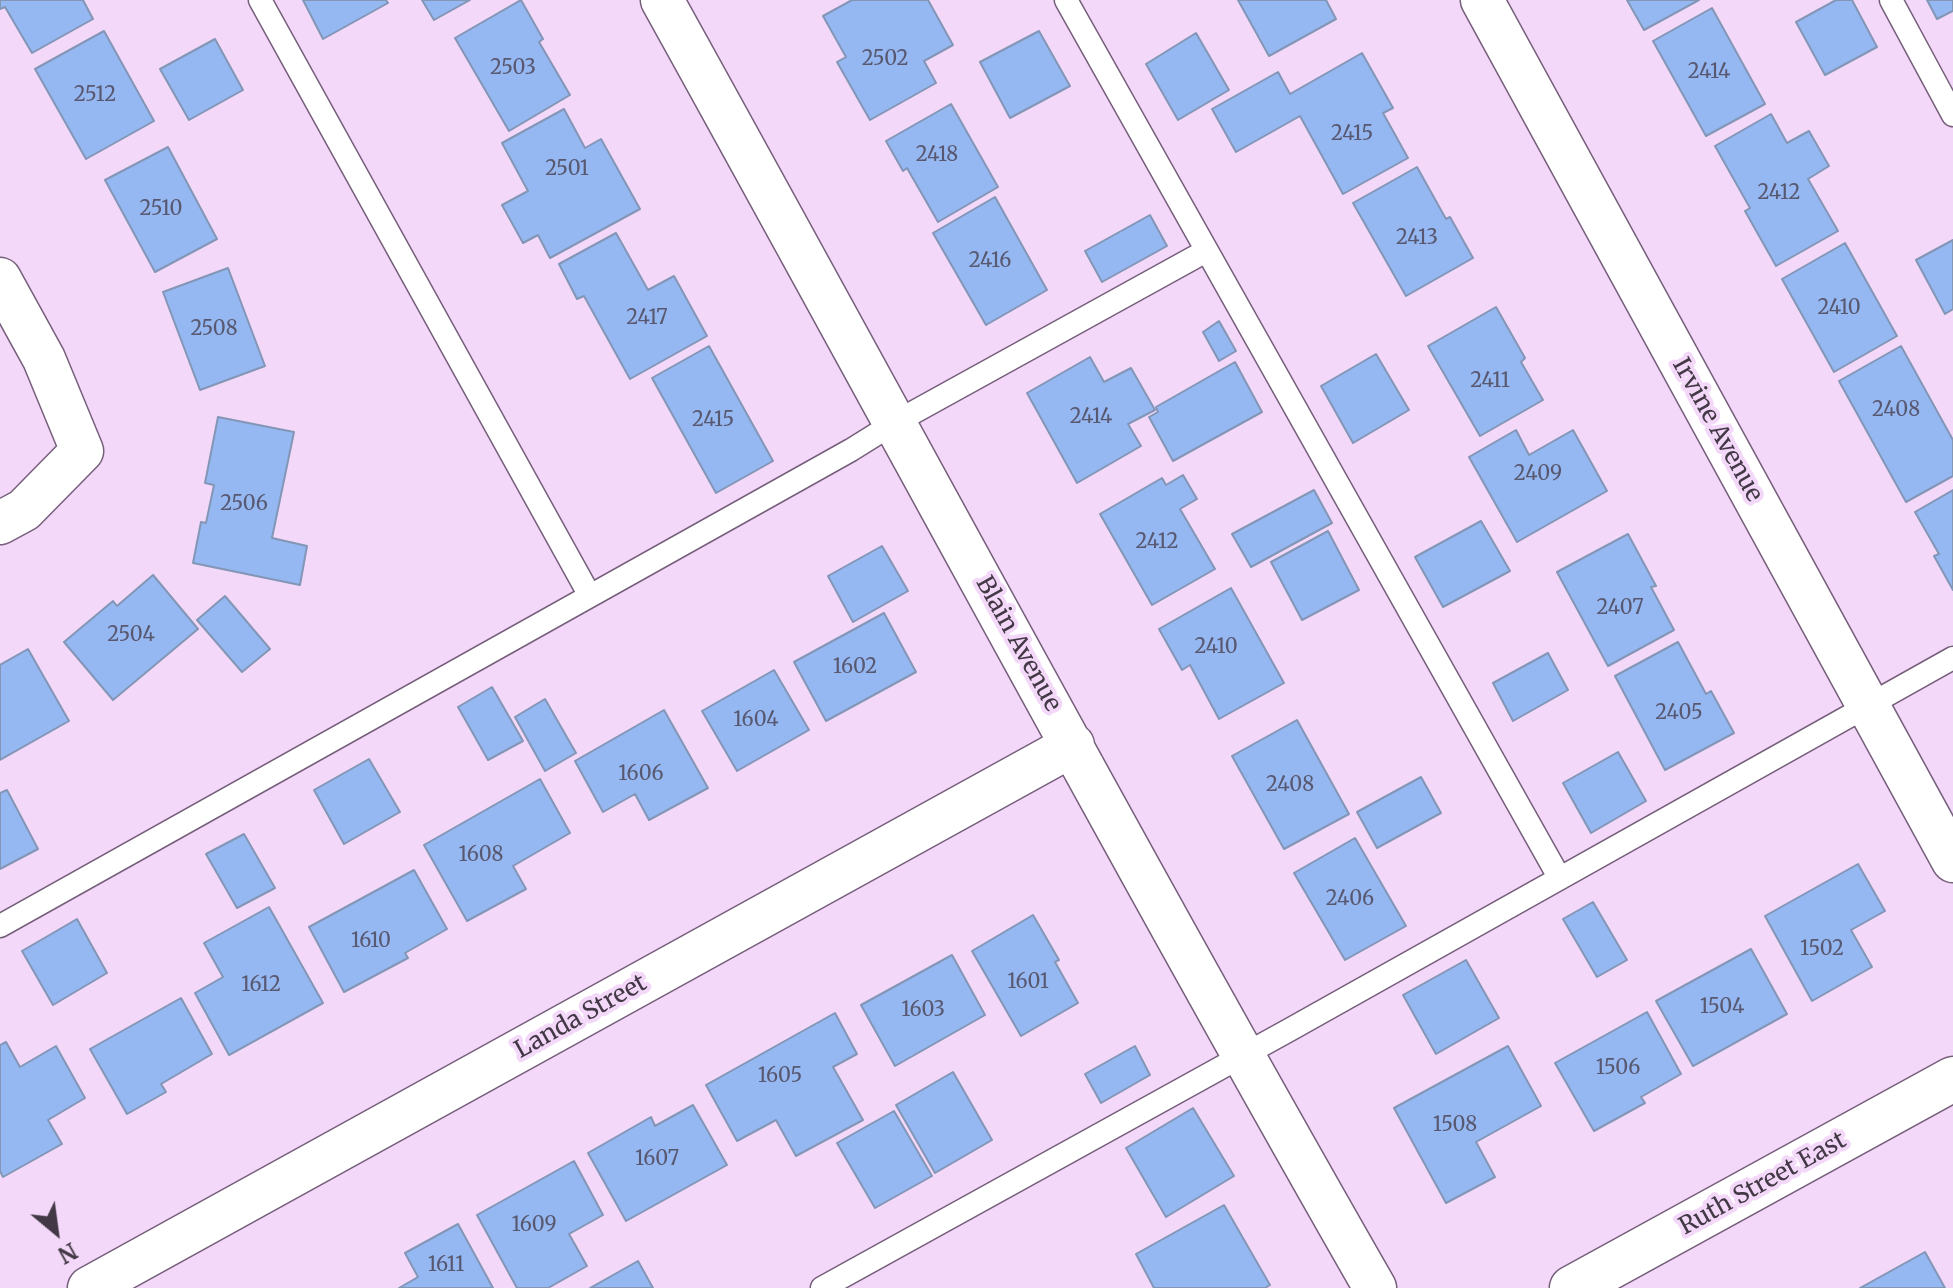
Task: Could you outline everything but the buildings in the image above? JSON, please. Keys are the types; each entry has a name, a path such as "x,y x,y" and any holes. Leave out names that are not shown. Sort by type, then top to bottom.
{"street":[{"name":"Blain Avenue","path":"662,0 1241,1055 1375,1288"},
{"name":"Irvine Avenue","path":"1482,0 1953,861"},
{"path":"0,279 44,359 82,451 24,510 0,523"},
{"name":"Landa Street","path":"89,1288 1073,745"},
{"name":"Ruth Street East","path":"1572,1288 1953,1079"}],"lane":[{"path":"260,0 590,596"},
{"path":"1066,0 1559,877"},
{"path":"1891,0 1953,115"},
{"path":"0,926 1206,251"},
{"path":"822,1288 1953,658"}]}
